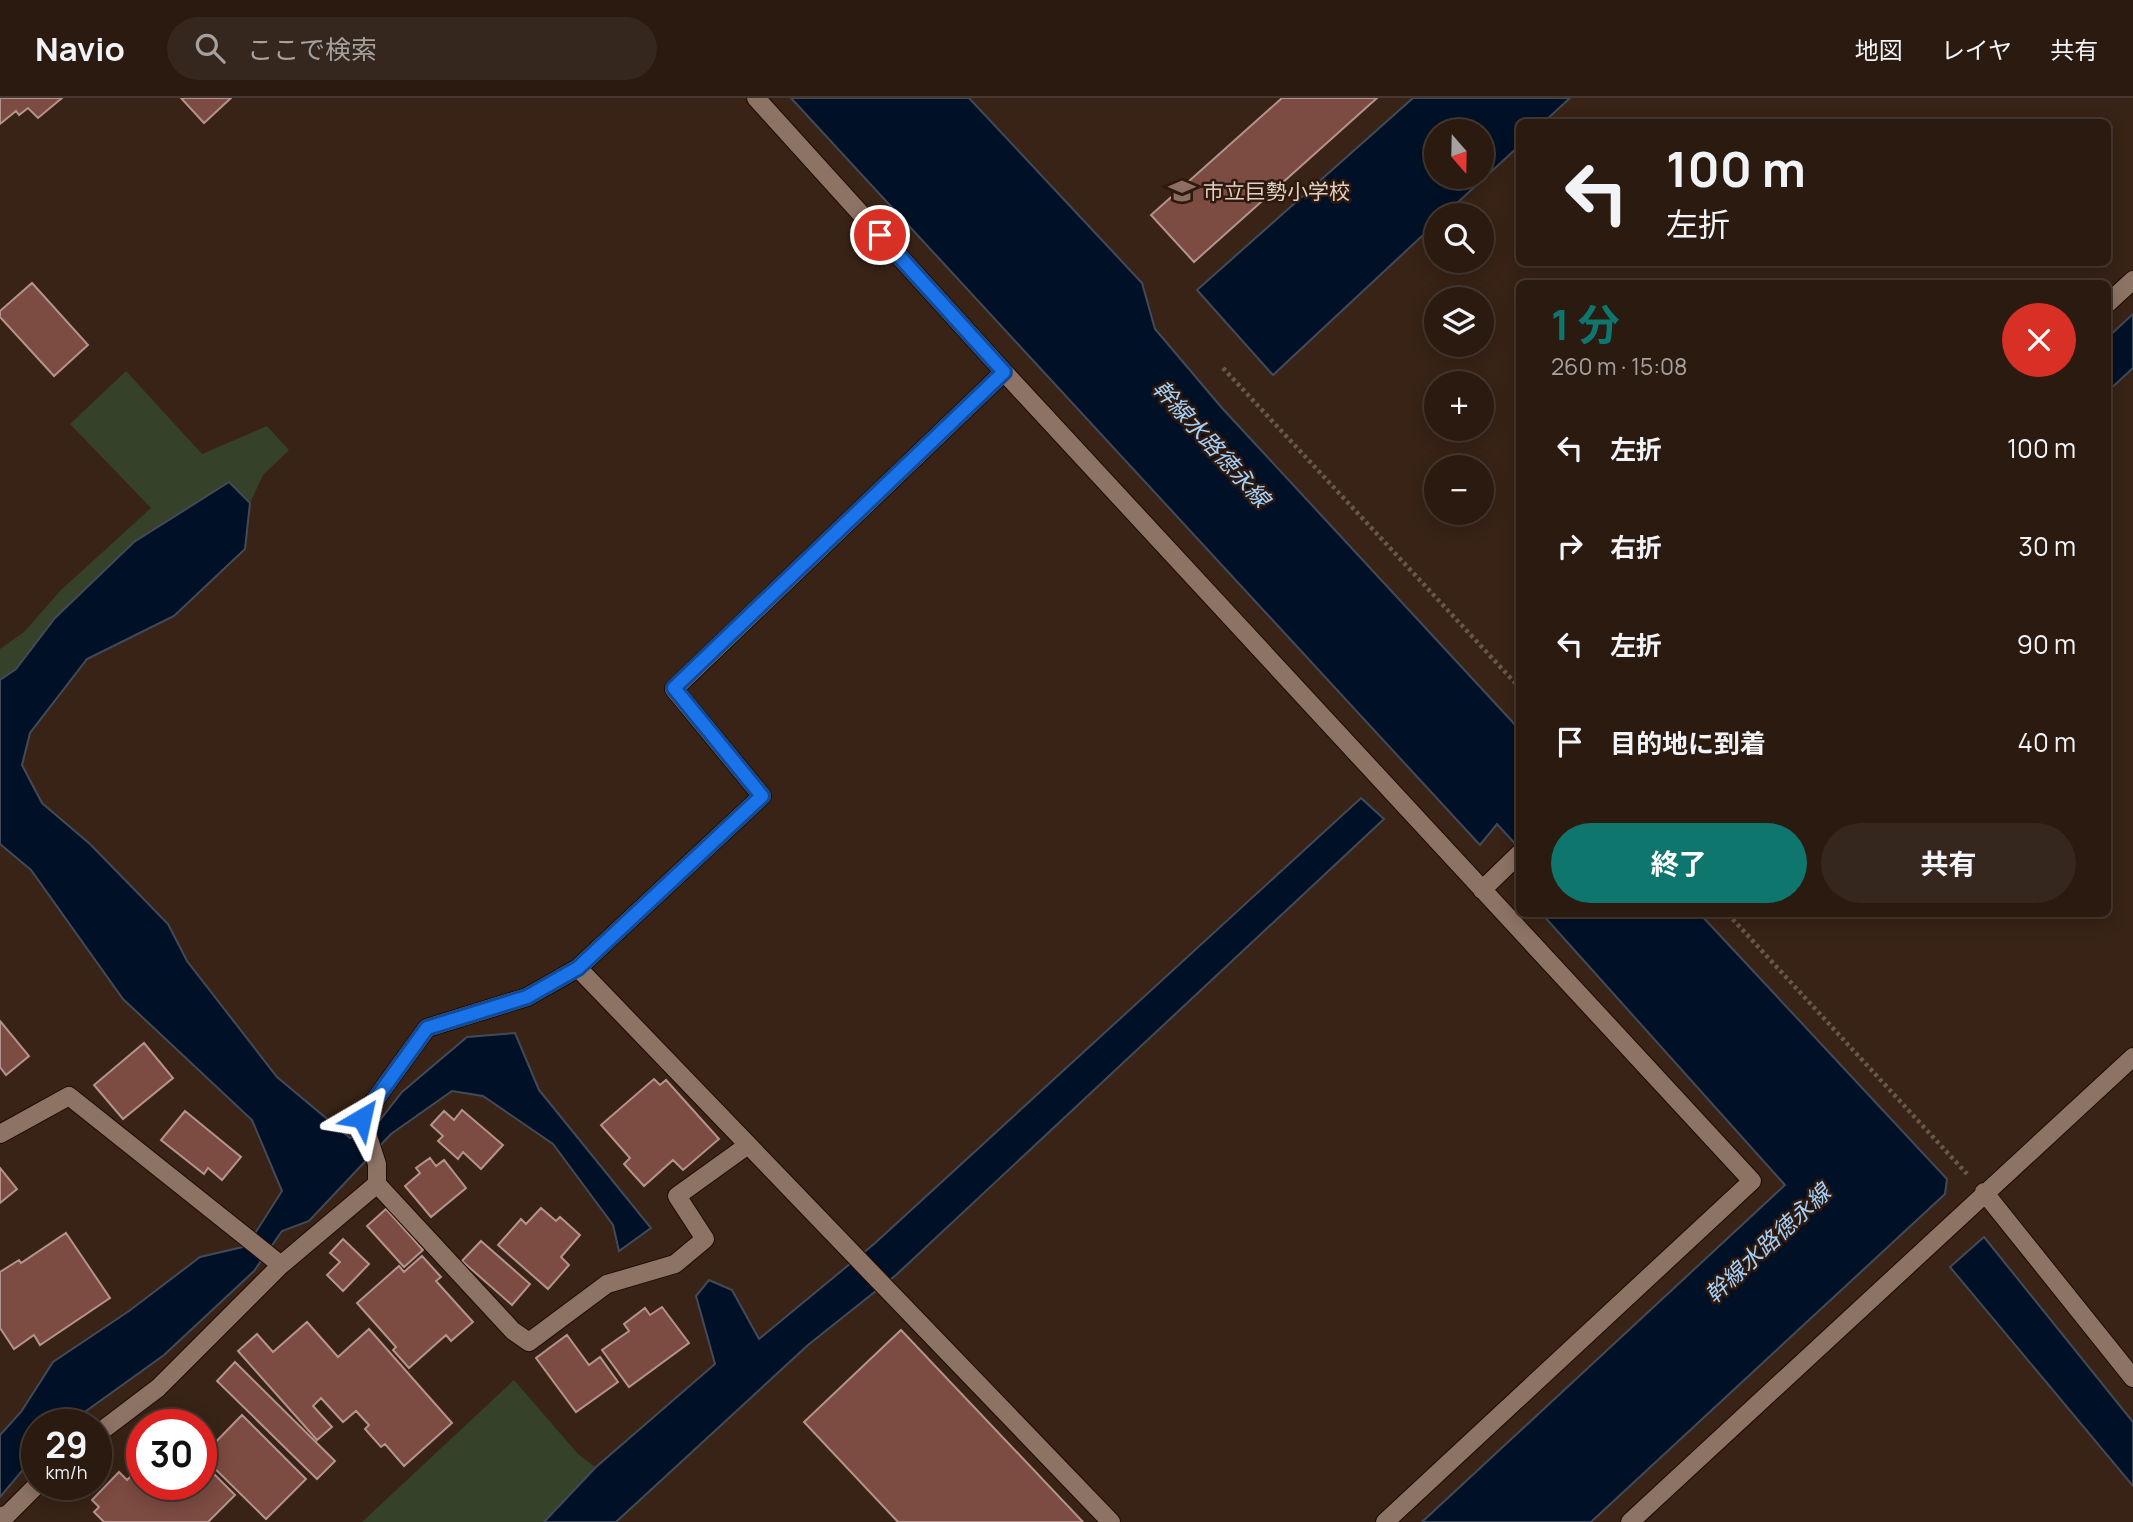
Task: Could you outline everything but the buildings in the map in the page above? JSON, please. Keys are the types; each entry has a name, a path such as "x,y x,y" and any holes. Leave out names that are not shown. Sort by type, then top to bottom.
{"street":[{"path":"756,98 1004,372 1752,1181 1385,1522"},
{"path":"2111,300 2133,280"},
{"path":"748,1145 677,1196 705,1239 675,1264 607,1284 529,1342 513,1331 377,1184 377,1164 362,1118 427,1028 527,997 578,968 762,796 674,688 1004,372"},
{"path":"1482,890 1516,857"},
{"path":"578,968 1111,1522"},
{"path":"1630,1522 2133,1057"},
{"path":"0,1134 69,1096 281,1265"},
{"path":"112,1423 158,1388 281,1265 377,1184"},
{"path":"1984,1192 2133,1378"},
{"path":"0,1516 7,1515 22,1500"}],"path":[{"path":"1223,368 1516,684"},
{"path":"1731,917 1984,1192"}],"green space":[{"path":"126,371 202,454 267,426 289,450 263,475 250,503 229,483 134,542 55,618 16,669 0,680 0,649 24,632 61,590 151,508 70,424"},
{"path":"514,1380 578,1454 595,1467 550,1517 544,1522 362,1522"}],"water":[{"name":"幹線水路徳永線","path":"791,98 969,98 1142,283 1155,329 1222,408 1516,726 1516,845 1497,824 1480,845"},
{"path":"1413,98 1570,98 1547,119 1516,119 1516,149 1494,169 1494,119 1424,119 1424,189 1472,189 1457,203 1424,203 1424,234 1273,375 1197,290"},
{"path":"2133,314 2133,368 2111,388 2111,334"},
{"path":"229,482 250,503 245,549 174,616 87,659 30,733 22,765 42,803 90,844 168,924 187,961 277,1077 350,1138 380,1120 402,1092 467,1037 515,1033 539,1090 651,1228 619,1251 613,1225 553,1144 483,1096 452,1091 391,1134 309,1221 282,1231 254,1271 164,1355 89,1409 23,1409 53,1362 129,1311 200,1257 247,1246 282,1191 252,1120 123,999 31,870 0,844 0,680 16,669 55,618 134,542"},
{"path":"1361,798 1384,819 896,1275 808,1345 616,1522 544,1522 596,1467 715,1364 696,1296 709,1280 732,1290 759,1339 874,1244"},
{"name":"幹線水路徳永線","path":"1545,917 1703,917 1947,1179 1945,1194 1591,1522 1422,1522 1785,1185"},
{"path":"1984,1237 2133,1422 2133,1486 1950,1267"},
{"path":"21,1412 21,1472 0,1497 0,1435"}],"place":[{"name":"市立巨勢小学校","path":"1182,191"}],"route":[{"path":"362,1118 427,1028 527,997 578,968 762,796 674,688 1004,372 880,235"}]}
